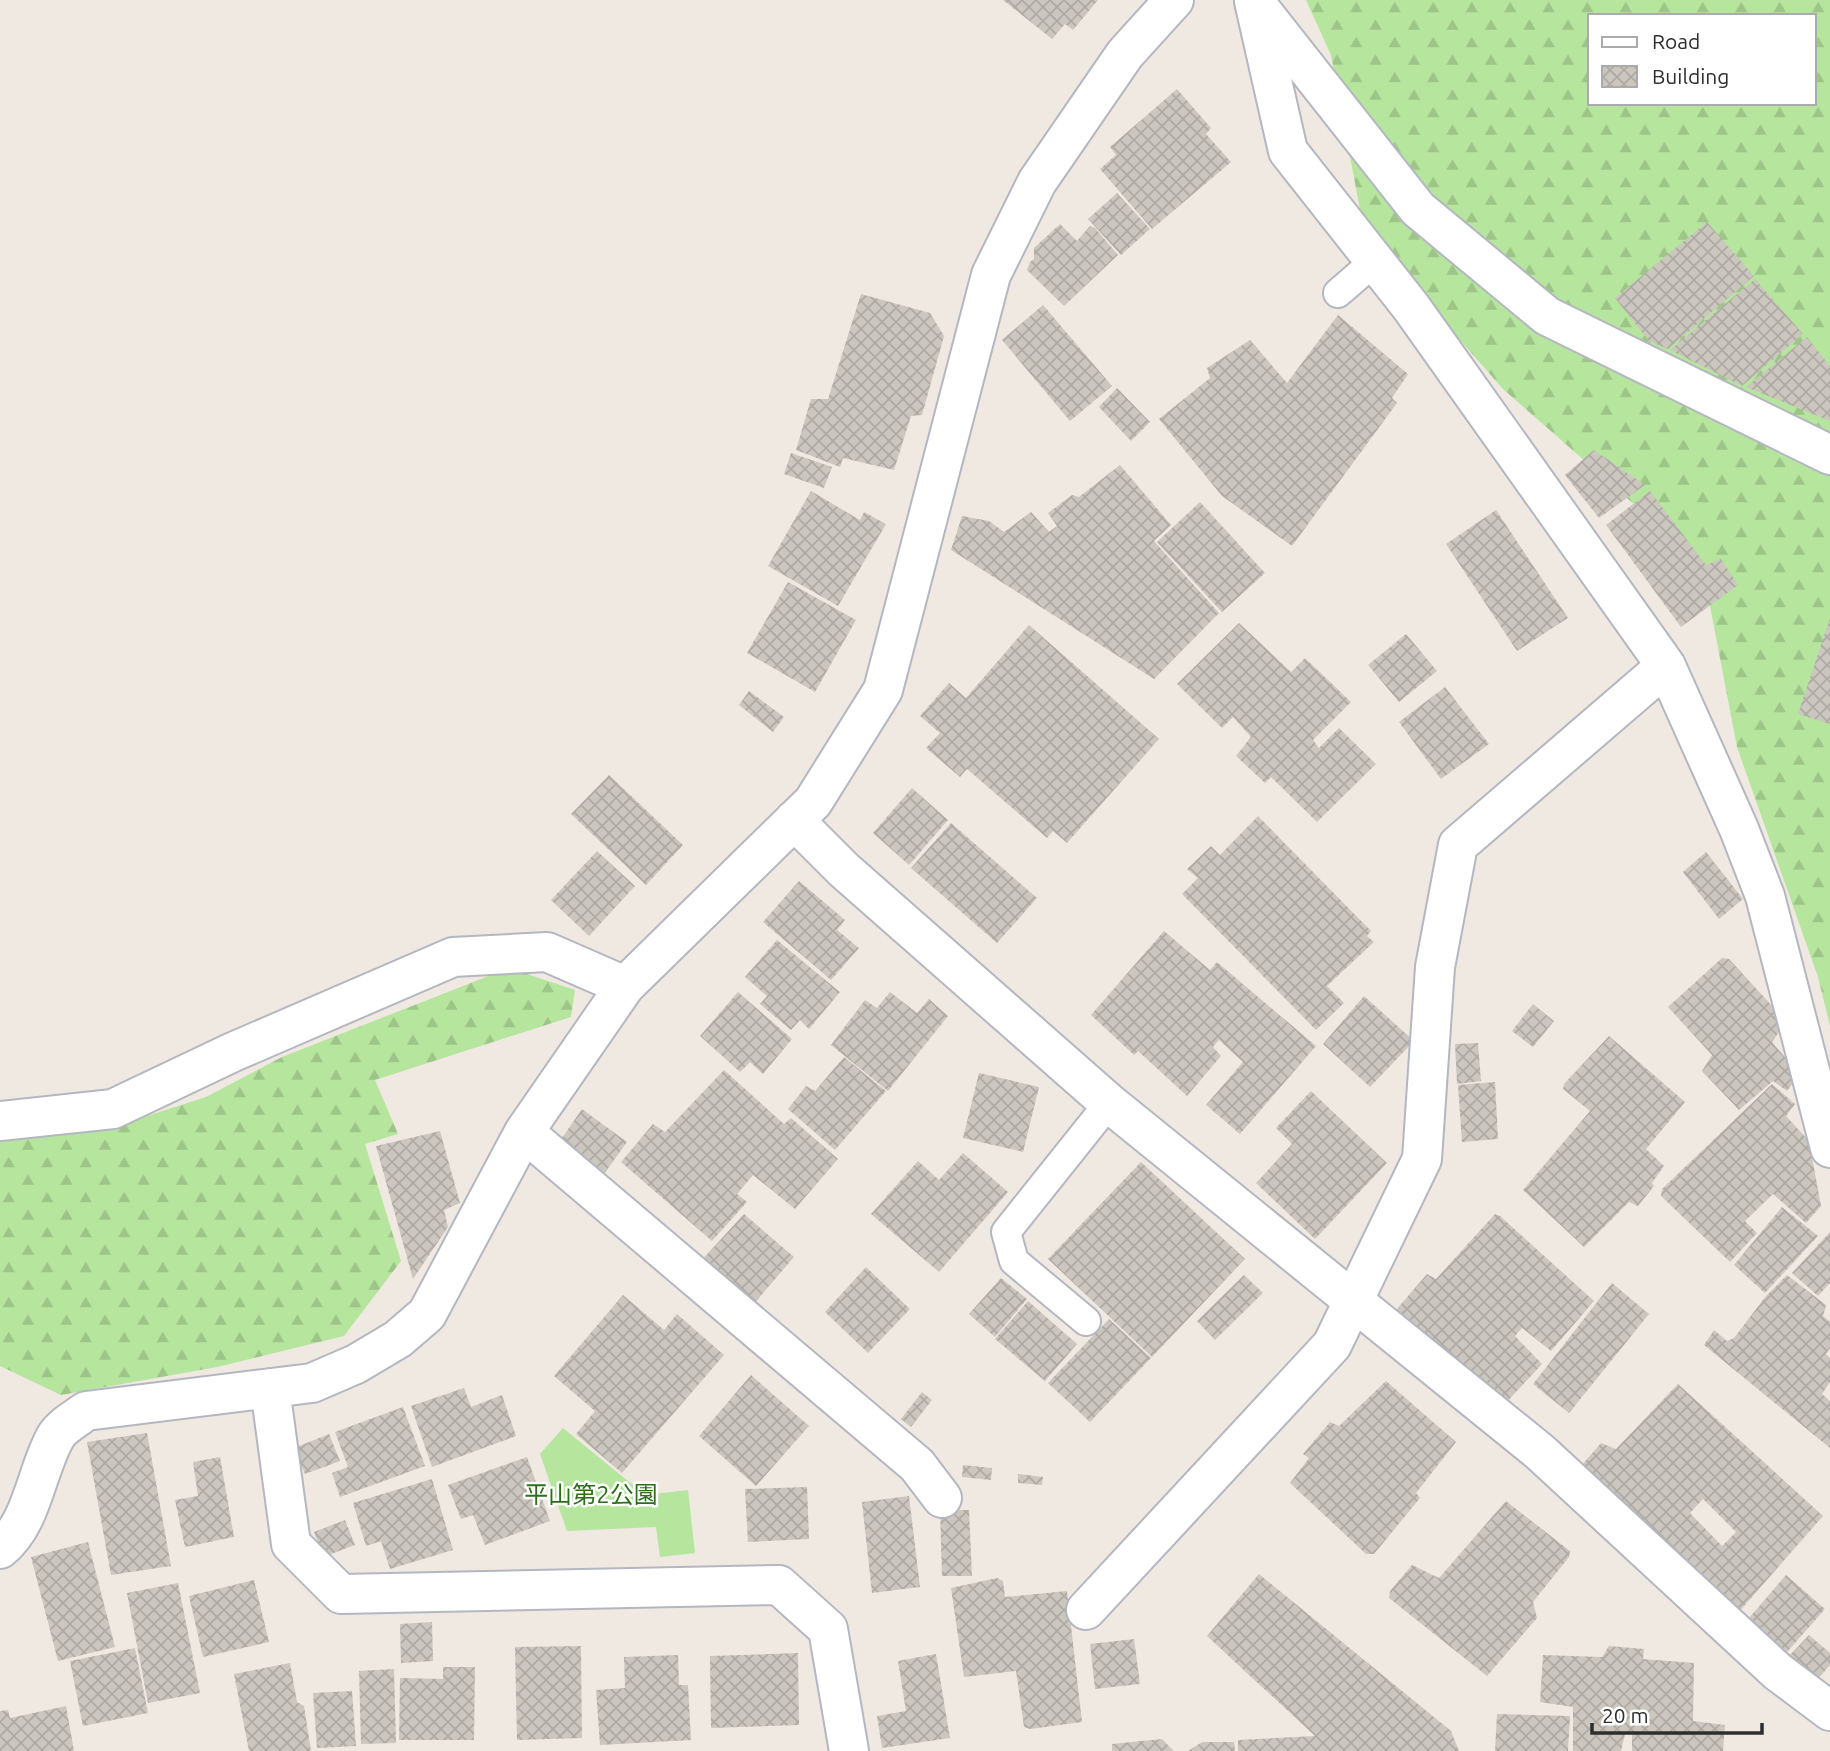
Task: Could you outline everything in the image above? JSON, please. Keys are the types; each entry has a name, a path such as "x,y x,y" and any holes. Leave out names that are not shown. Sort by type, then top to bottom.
{"street":[{"path":"0,1549 12,1539 57,1434 86,1411 313,1383 356,1364 398,1339 427,1314 524,1132 625,986 813,802 883,690 991,275 1037,182 1125,54 1174,0"},
{"path":"1254,0 1288,151 1411,307 1666,666 1739,829 1765,896 1830,1148"},
{"path":"1254,0 1418,209 1547,316 1830,455"},
{"path":"1086,1610 1332,1345 1354,1302 1422,1159 1435,967 1458,845 1666,666"},
{"path":"794,820 844,870 1109,1103 1540,1452 1778,1672 1830,1711"},
{"path":"0,1121 113,1108 233,1052 453,957 547,952 625,986"},
{"path":"524,1132 917,1465 942,1498"},
{"path":"270,1388 291,1544 341,1594 779,1585 828,1629 849,1751"}],"lane":[{"path":"1338,293 1375,261"},
{"path":"1086,1321 1014,1261 1006,1232 1109,1103"}],"green space":[{"path":"1306,0 1830,0 1830,1026 1818,977 1737,747 1702,564 1503,389 1364,231 1331,55"},
{"path":"509,968 575,990 571,1017 375,1080 398,1134 365,1144 401,1261 344,1336 217,1367 61,1395 0,1366 0,1140 116,1126 206,1097 282,1057"},
{"name":"平山第2公園","path":"563,1428 645,1495 688,1490 695,1553 660,1557 656,1527 567,1531 540,1454"}],"building":[{"path":"1003,0 1098,0 1073,30 1065,24 1052,39"},
{"path":"1177,89 1211,128 1206,134 1231,162 1152,229 1100,169 1116,155 1110,147"},
{"path":"1117,193 1150,229 1121,255 1088,219"},
{"path":"1707,222 1754,276 1668,349 1649,341 1615,298"},
{"path":"1060,224 1077,241 1090,226 1095,228 1118,255 1064,306 1027,270 1034,259 1034,248"},
{"path":"1755,279 1803,334 1742,386 1670,350"},
{"path":"861,294 930,313 944,336 922,415 911,416 894,470 843,458 840,467 796,450 811,399 828,399"},
{"path":"1043,305 1112,386 1070,421 1002,340"},
{"path":"1338,315 1408,374 1392,398 1397,403 1292,546 1222,496 1159,419 1210,378 1207,368 1250,340 1287,383"},
{"path":"1807,337 1830,366 1830,421 1746,387"},
{"path":"1117,388 1150,422 1131,441 1099,407"},
{"path":"1594,450 1645,485 1599,518 1565,475"},
{"path":"791,453 832,467 824,488 784,474"},
{"path":"1120,465 1171,525 1154,541 1219,613 1154,679 951,550 962,516 989,521 1004,532 1031,512 1049,532 1057,526 1048,513 1072,495 1079,497"},
{"path":"811,491 860,520 864,512 886,524 838,606 768,566"},
{"path":"1650,491 1706,565 1721,559 1738,585 1681,627 1606,525"},
{"path":"1200,502 1265,573 1222,612 1157,542"},
{"path":"1496,510 1568,618 1517,651 1446,544"},
{"path":"788,582 856,620 815,692 747,653"},
{"path":"1830,618 1830,724 1798,714"},
{"path":"1239,623 1291,672 1305,658 1351,702 1313,740 1319,748 1339,728 1376,764 1317,822 1271,777 1265,783 1236,756 1251,737 1233,717 1222,728 1177,684"},
{"path":"1029,625 1159,739 1067,843 1053,831 1047,838 967,769 960,777 926,748 940,733 920,716 949,683 966,698"},
{"path":"1406,634 1437,671 1399,702 1368,665"},
{"path":"1445,687 1489,744 1441,779 1399,722"},
{"path":"749,691 784,717 773,732 739,705"},
{"path":"609,775 683,845 646,885 571,814"},
{"path":"912,788 948,820 909,865 873,833"},
{"path":"1258,816 1371,931 1367,936 1374,942 1327,986 1344,1003 1316,1030 1182,894 1198,878 1187,869 1211,846 1220,855"},
{"path":"951,823 1037,898 997,943 911,868"},
{"path":"597,851 635,886 589,936 551,900"},
{"path":"1706,852 1743,899 1719,919 1683,872"},
{"path":"799,881 845,920 837,930 859,948 831,980 763,922"},
{"path":"1164,931 1210,970 1217,962 1316,1046 1240,1134 1206,1105 1243,1062 1219,1040 1213,1047 1221,1056 1187,1096 1138,1051 1134,1055 1091,1015"},
{"path":"777,940 840,992 809,1029 800,1020 791,1030 760,1004 767,996 745,977"},
{"path":"1722,958 1729,959 1775,1009 1781,1029 1772,1042 1789,1062 1794,1082 1787,1091 1773,1081 1739,1110 1702,1071 1712,1055 1668,1007"},
{"path":"738,992 792,1039 763,1074 750,1062 740,1072 700,1036"},
{"path":"890,992 917,1013 929,999 948,1016 888,1091 831,1045 865,1000 877,1008"},
{"path":"1364,996 1414,1041 1370,1087 1323,1044"},
{"path":"1533,1004 1554,1021 1533,1047 1512,1031"},
{"path":"1609,1036 1685,1102 1646,1149 1664,1166 1652,1183 1654,1186 1638,1206 1629,1202 1584,1247 1523,1190 1590,1111 1563,1089 1564,1084"},
{"path":"1478,1043 1481,1081 1457,1084 1455,1044"},
{"path":"844,1057 886,1091 835,1150 788,1109 806,1086 815,1091"},
{"path":"724,1070 784,1124 791,1118 838,1159 795,1209 753,1175 737,1194 747,1202 712,1241 621,1162 653,1124 665,1132"},
{"path":"979,1073 1039,1087 1023,1152 963,1138"},
{"path":"1495,1082 1498,1139 1462,1142 1458,1085"},
{"path":"1772,1084 1795,1104 1786,1116 1809,1141 1821,1206 1806,1223 1773,1194 1745,1221 1757,1233 1730,1262 1661,1196 1662,1189"},
{"path":"1311,1091 1387,1163 1315,1239 1256,1183 1292,1144 1276,1128"},
{"path":"582,1109 627,1142 604,1174 562,1138"},
{"path":"440,1131 460,1203 444,1210 448,1227 413,1279 376,1146"},
{"path":"963,1153 1008,1192 939,1272 871,1214 918,1161 939,1180"},
{"path":"1141,1162 1245,1259 1152,1357 1048,1259"},
{"path":"1782,1207 1818,1236 1765,1293 1734,1265"},
{"path":"744,1214 794,1257 752,1306 700,1262"},
{"path":"1495,1214 1594,1301 1551,1351 1522,1328 1515,1336 1542,1364 1503,1406 1396,1310 1427,1274 1436,1279"},
{"path":"1830,1232 1830,1283 1818,1296 1792,1273"},
{"path":"866,1267 910,1309 868,1353 825,1312"},
{"path":"1244,1275 1263,1293 1215,1340 1197,1321"},
{"path":"1787,1275 1826,1305 1823,1316 1830,1322 1830,1348 1826,1354 1830,1358 1830,1382 1822,1394 1830,1401 1830,1448 1704,1345 1714,1330 1727,1341 1734,1338 1766,1296"},
{"path":"1001,1278 1027,1299 995,1337 969,1314"},
{"path":"1612,1283 1649,1314 1569,1413 1533,1384"},
{"path":"623,1295 664,1330 677,1314 724,1355 622,1473 576,1434 595,1411 554,1376"},
{"path":"1028,1301 1077,1344 1045,1381 995,1339"},
{"path":"1109,1319 1151,1358 1090,1422 1048,1383"},
{"path":"751,1375 809,1426 756,1486 699,1436"},
{"path":"1386,1381 1456,1442 1416,1493 1420,1498 1374,1554 1366,1554 1290,1483 1309,1458 1303,1454 1330,1422 1339,1426"},
{"path":"1678,1384 1823,1516 1737,1614 1576,1472 1601,1443 1616,1449","holes":["1703,1499 1736,1532 1722,1546 1690,1513"]},
{"path":"464,1388 471,1407 502,1395 516,1436 432,1467 411,1406"},
{"path":"922,1392 932,1400 911,1427 901,1419"},
{"path":"403,1407 425,1466 340,1497 332,1473 348,1467 335,1432"},
{"path":"147,1433 171,1566 111,1575 87,1442"},
{"path":"329,1434 340,1461 305,1474 294,1448"},
{"path":"220,1457 234,1537 185,1547 175,1500 198,1496 193,1462"},
{"path":"527,1457 550,1521 485,1545 473,1515 461,1519 448,1485"},
{"path":"963,1465 992,1468 991,1480 962,1477"},
{"path":"1018,1474 1043,1477 1042,1485 1018,1483"},
{"path":"432,1479 453,1550 390,1569 381,1541 366,1546 353,1503"},
{"path":"807,1487 809,1539 748,1542 745,1489"},
{"path":"909,1496 920,1587 872,1593 862,1502"},
{"path":"1506,1501 1570,1551 1569,1557 1533,1602 1537,1618 1487,1676 1389,1598 1390,1591 1412,1565 1439,1578"},
{"path":"940,1510 969,1510 972,1576 942,1576"},
{"path":"345,1520 355,1545 323,1557 314,1532"},
{"path":"88,1542 115,1647 58,1661 31,1557"},
{"path":"1259,1574 1451,1731 1459,1751 1238,1751 1238,1740 1315,1736 1207,1636"},
{"path":"1786,1575 1825,1609 1787,1652 1749,1618"},
{"path":"997,1578 1003,1581 1005,1597 1067,1591 1082,1722 1030,1729 1024,1727 1016,1671 964,1677 951,1588"},
{"path":"254,1580 269,1642 203,1657 189,1596"},
{"path":"178,1583 200,1693 148,1703 127,1593"},
{"path":"432,1622 433,1661 401,1663 400,1624"},
{"path":"1809,1635 1830,1653 1830,1665 1817,1680 1789,1656"},
{"path":"1134,1639 1140,1684 1095,1689 1090,1644"},
{"path":"581,1646 582,1738 517,1740 515,1647"},
{"path":"1609,1646 1644,1649 1643,1659 1694,1663 1693,1721 1725,1725 1723,1751 1632,1751 1632,1733 1625,1734 1621,1751 1573,1751 1573,1707 1540,1702 1543,1655 1602,1657"},
{"path":"135,1648 148,1713 83,1726 70,1661"},
{"path":"798,1653 799,1725 711,1728 710,1656"},
{"path":"936,1654 950,1738 882,1748 877,1716 906,1711 898,1661"},
{"path":"678,1655 679,1685 688,1685 691,1740 600,1745 596,1690 625,1688 624,1657"},
{"path":"290,1663 297,1702 304,1706 311,1751 249,1751 234,1674"},
{"path":"443,1667 475,1667 474,1740 399,1740 400,1678 443,1679"},
{"path":"394,1669 396,1743 361,1744 359,1671"},
{"path":"352,1691 356,1746 317,1748 313,1693"},
{"path":"66,1706 74,1751 0,1751 0,1711 8,1710 10,1718"},
{"path":"1497,1714 1570,1716 1568,1751 1495,1751"},
{"path":"1162,1739 1174,1751 1112,1751 1112,1744"},
{"path":"1202,1742 1234,1742 1235,1751 1188,1751"}]}
